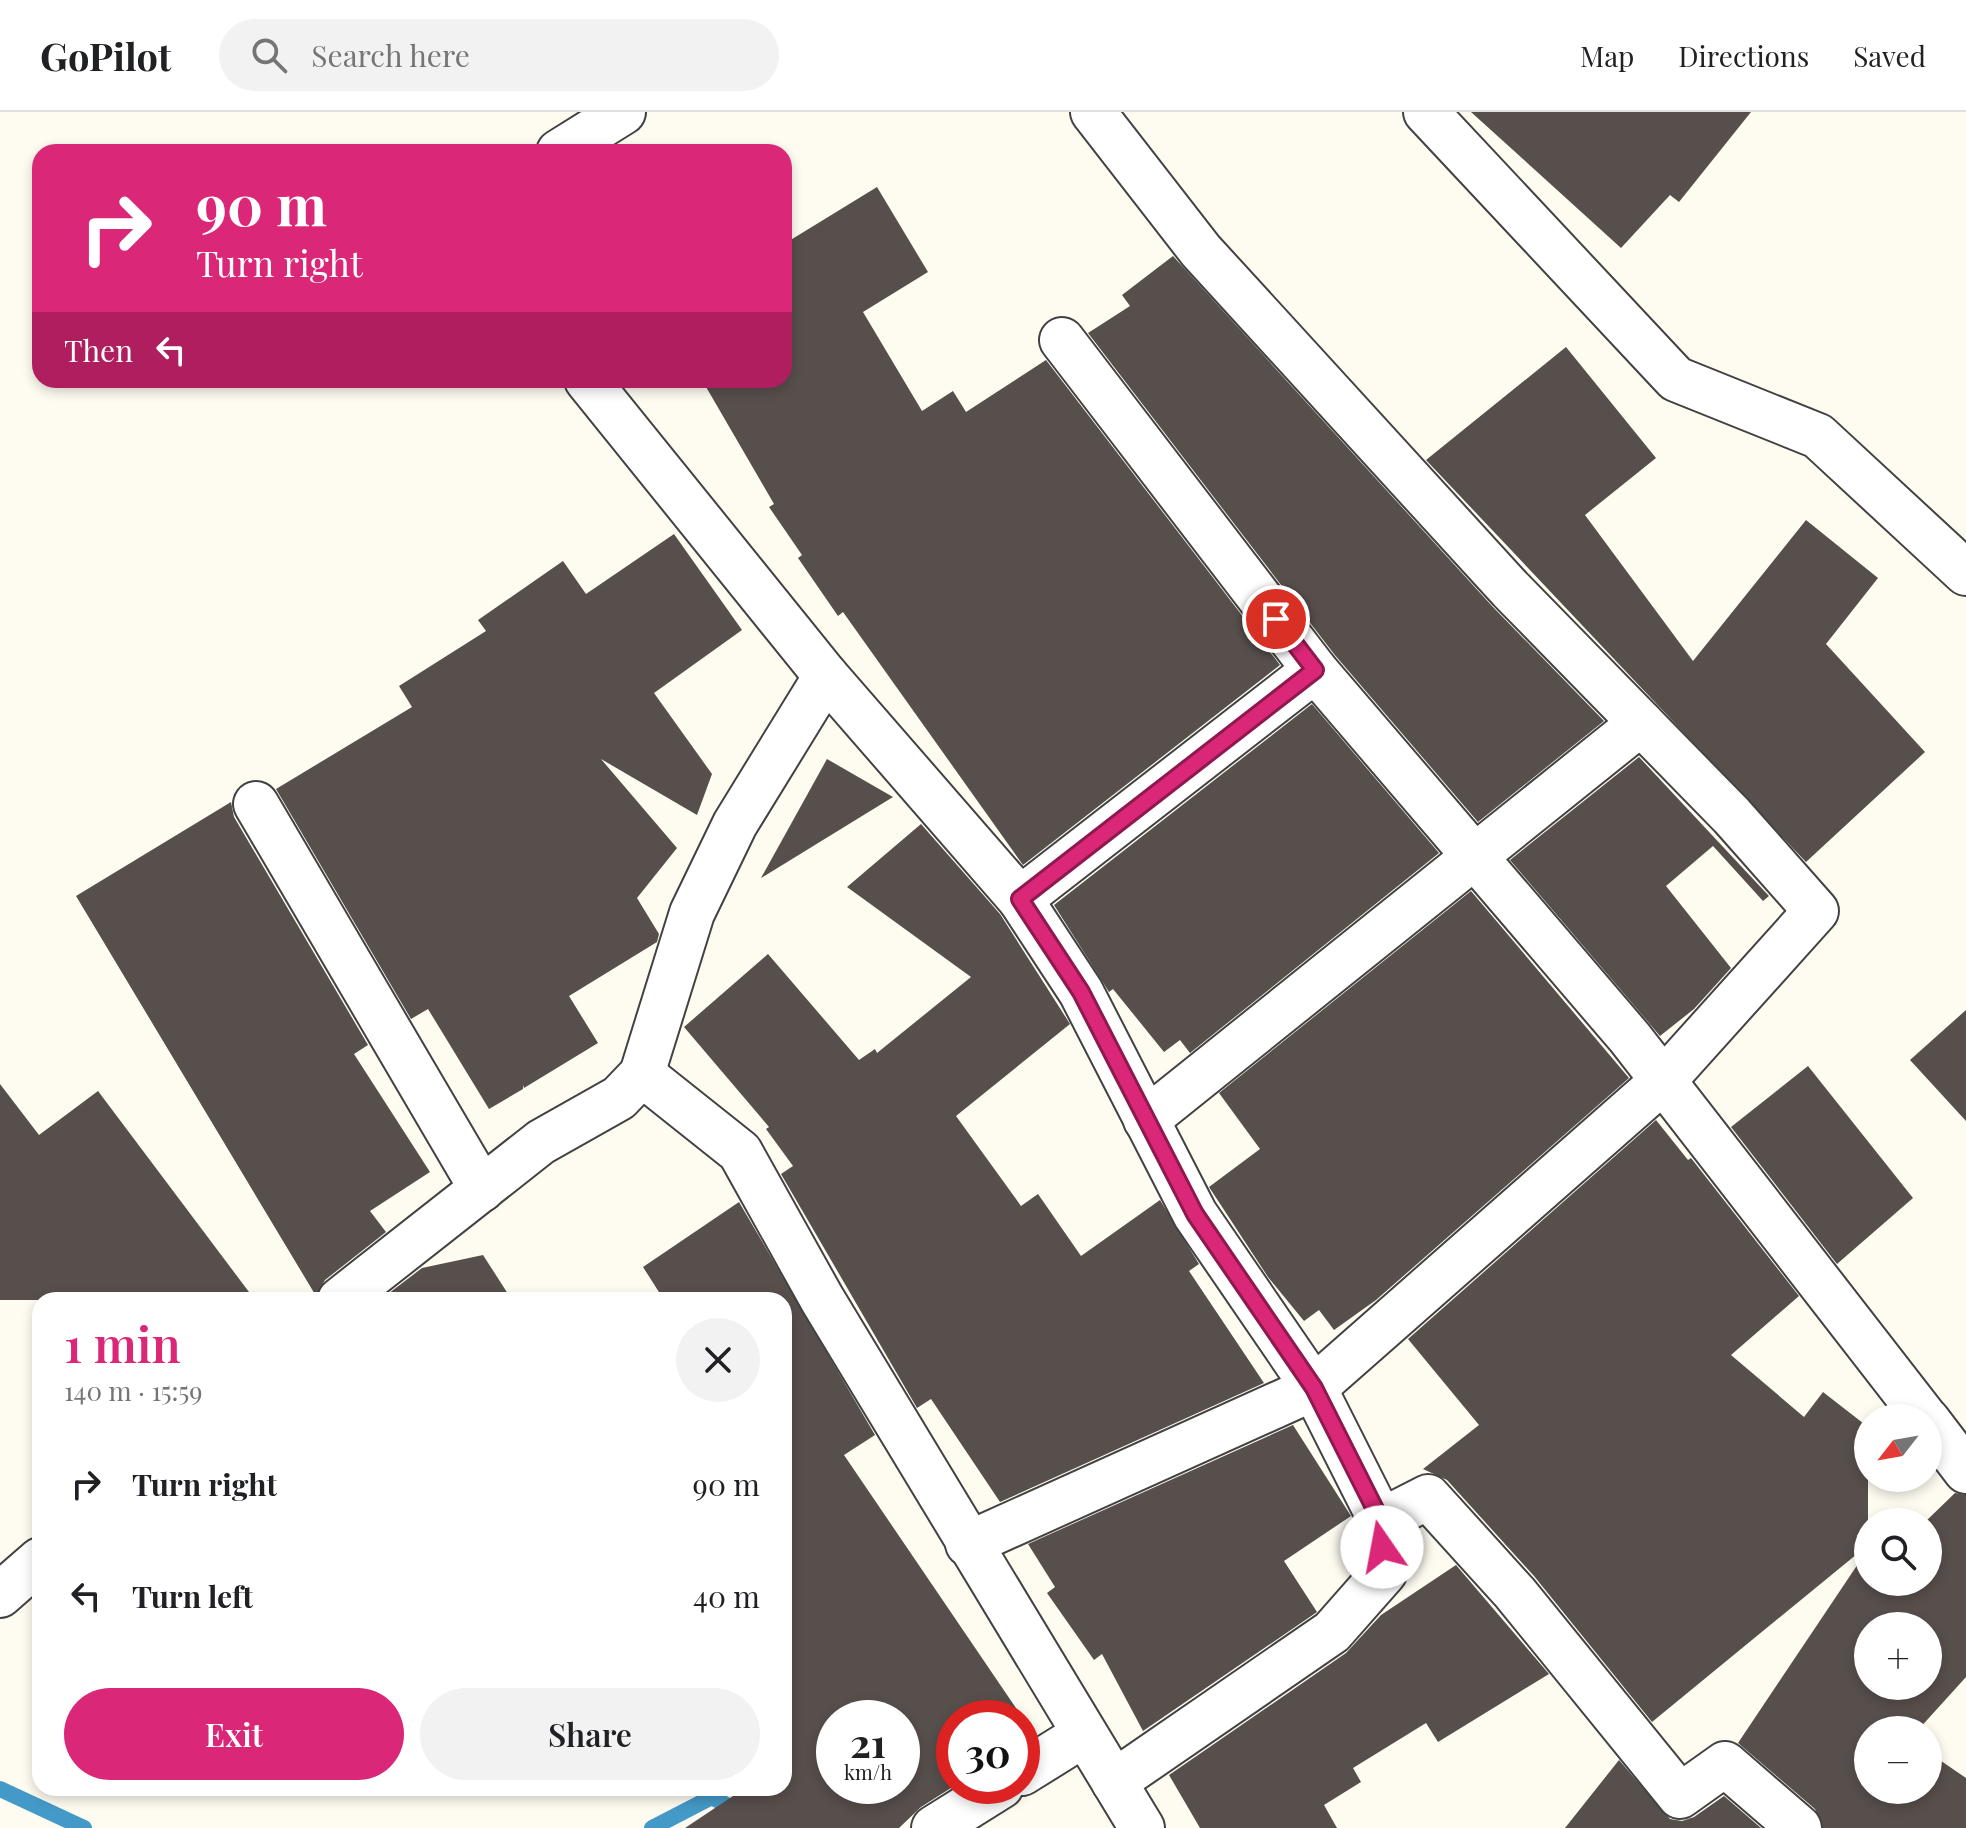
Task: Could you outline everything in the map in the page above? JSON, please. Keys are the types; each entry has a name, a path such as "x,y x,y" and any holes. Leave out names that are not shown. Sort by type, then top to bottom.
{"street":[{"path":"572,144 623,112"},
{"path":"968,1544 1314,1388 1664,1080 1816,911 1732,816 1510,589 1201,251 1093,112"},
{"path":"1426,112 1676,379 1818,436 1966,573"},
{"path":"1062,340 1315,670 1664,1080 1915,1404"},
{"path":"593,388 826,676 1020,899 1081,992 1195,1214 1314,1388 1381,1521 1384,1573 1332,1632 1114,1782"},
{"path":"1020,899 1315,670"},
{"path":"350,1292 541,1142 619,1098 642,1074 692,913 735,824 826,676"},
{"path":"1146,1120 1641,723"},
{"path":"256,804 482,1189"},
{"path":"642,1074 740,1152 822,1299 1142,1828"},
{"path":"1942,1440 1966,1471"},
{"path":"1381,1521 1428,1497 1515,1593 1680,1796 1725,1764 1799,1828"},
{"path":"0,1595 32,1567"},
{"path":"1040,1762 1083,1735"},
{"path":"934,1828 972,1804"}],"building":[{"path":"1471,112 1751,112 1679,202 1670,195 1621,248"},
{"path":"877,187 928,272 863,312 922,411 953,391 966,412 1046,360 1280,665 1023,865 843,612 838,616 798,558 802,555 769,507 774,504 707,388 792,388 792,239"},
{"path":"1173,256 1492,606 1604,721 1478,822 1334,654 1088,333 1130,306 1122,295"},
{"path":"1566,347 1656,458 1585,515 1693,661 1806,520 1878,578 1826,644 1925,752 1806,862 1426,460"},
{"path":"674,534 742,630 654,693 712,774 697,815 601,759 677,848 637,898 659,934 657,942 569,996 598,1043 524,1088 523,1085 523,1089 489,1109 428,1009 411,1019 276,789 412,707 399,686 486,631 478,620 563,561 586,594"},
{"path":"1312,704 1439,853 1190,1053 1180,1040 1164,1052 1113,989 1109,992 1054,905"},
{"path":"1639,757 1769,896 1763,901 1713,846 1666,886 1731,968 1694,1009 1660,1036 1510,860"},
{"path":"827,759 893,797 761,878"},
{"path":"231,802 234,817 368,1045 354,1054 430,1172 370,1211 386,1232 325,1280 318,1292 314,1292 76,896"},
{"path":"921,824 1000,914 1070,1024 956,1116 1021,1206 1038,1194 1081,1256 1160,1200 1199,1264 1189,1271 1264,1383 1000,1502 931,1399 917,1408 781,1174 793,1166 766,1129 769,1127 684,1027 768,954 859,1060 875,1049 877,1053 971,977 847,887"},
{"path":"1471,891 1629,1078 1376,1300 1334,1330 1319,1310 1304,1321 1268,1277 1209,1187 1260,1149 1219,1093"},
{"path":"1966,1010 1966,1121 1910,1060"},
{"path":"1808,1066 1913,1198 1837,1264 1731,1127"},
{"path":"0,1084 39,1135 98,1091 249,1292 32,1292 32,1300 0,1300"},
{"path":"1656,1120 1688,1160 1691,1158 1799,1296 1731,1355 1804,1417 1823,1392 1854,1416 1854,1492 1868,1492 1868,1508 1854,1508 1854,1556 1652,1722 1534,1576 1447,1480 1423,1469 1479,1425 1408,1339"},
{"path":"739,1202 792,1292 659,1292 643,1267"},
{"path":"483,1255 507,1292 390,1292 422,1268"},
{"path":"792,1293 875,1435 844,1455 1011,1700 936,1700 936,1797 899,1828 685,1828 733,1796 792,1796"},
{"path":"1293,1425 1351,1516 1284,1561 1317,1612 1143,1731 1102,1654 1094,1660 1047,1593 1055,1587 1028,1544"},
{"path":"1955,1493 1966,1495 1966,1677 1931,1716 1854,1716 1854,1804 1942,1804 1942,1762 1966,1778 1966,1828 1823,1828 1815,1809 1738,1743 1854,1570 1854,1596 1942,1596 1942,1508 1939,1508"},
{"path":"1456,1565 1549,1674 1438,1742 1426,1723 1353,1768 1361,1782 1324,1805 1337,1828 1200,1828 1169,1775 1346,1653 1381,1615"},
{"path":"1619,1760 1670,1819 1682,1821 1694,1817 1724,1796 1761,1828 1565,1828"}],"waterway":[{"path":"0,1789 84,1828"},
{"path":"652,1828 712,1797 767,1828"}],"route":[{"path":"1276,619 1315,670 1020,899 1081,992 1195,1214 1314,1388 1381,1521 1382,1547"}]}
